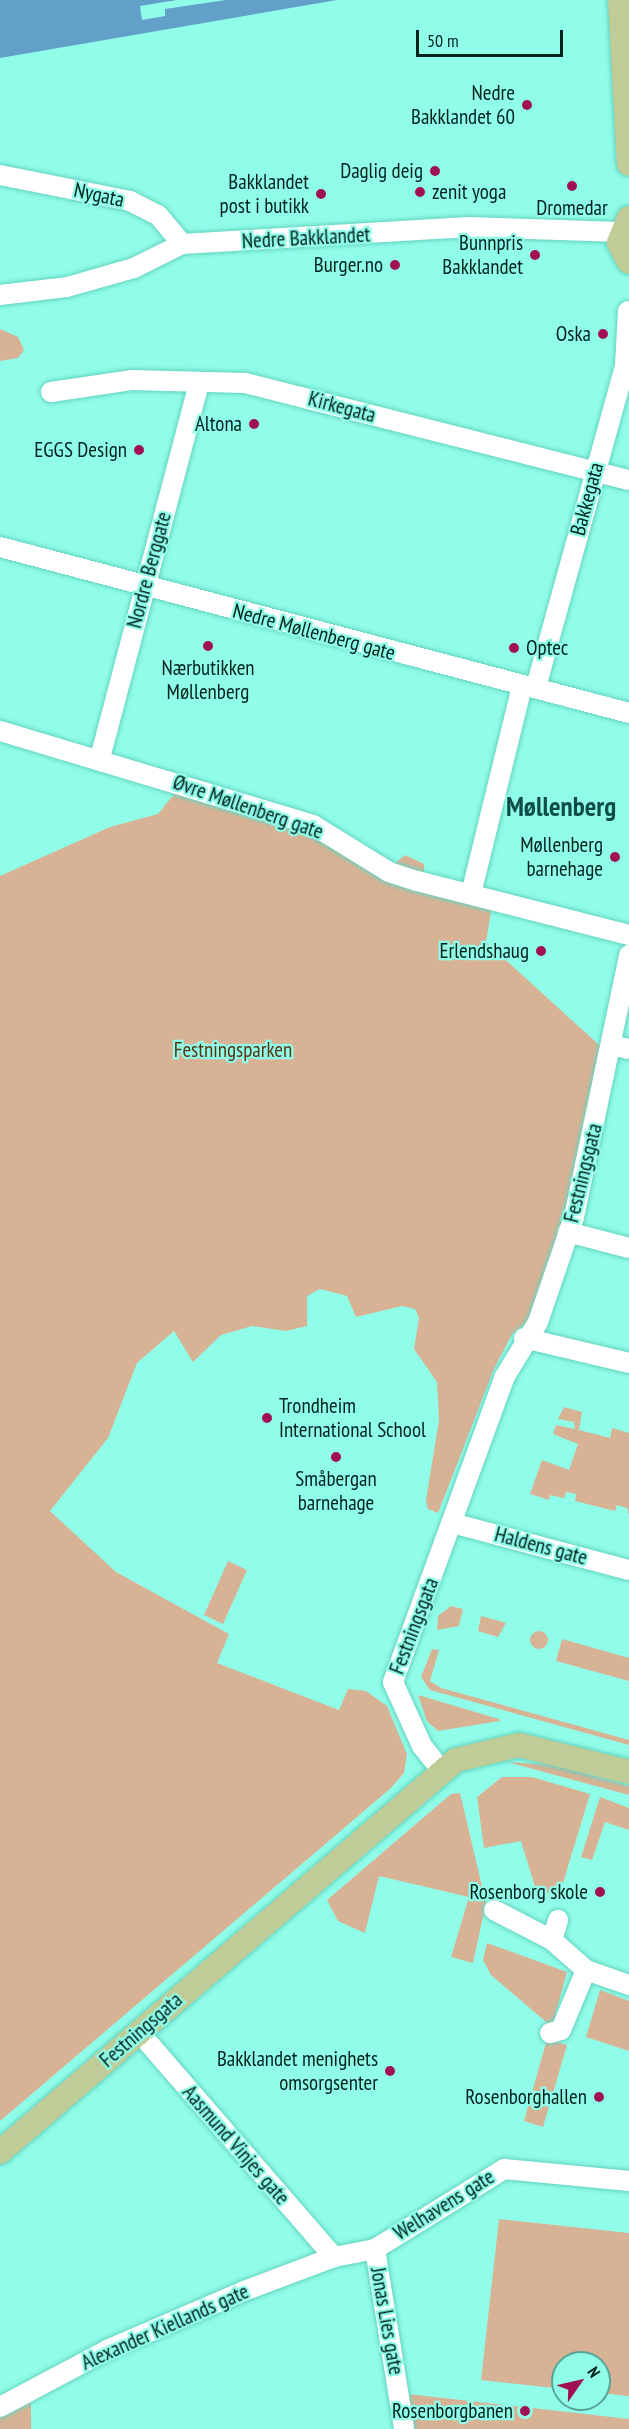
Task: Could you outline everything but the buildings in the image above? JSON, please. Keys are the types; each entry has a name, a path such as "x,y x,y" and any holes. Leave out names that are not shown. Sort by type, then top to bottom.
{"main road":[{"path":"620,0 626,38 629,164"},
{"path":"629,199 624,224 629,262"},
{"path":"441,1770 468,1756 519,1745 629,1772"},
{"name":"Festningsgata","path":"0,2152 441,1770"}],"street":[{"name":"Nygata","path":"0,175 130,201 158,215 182,244"},
{"name":"Nedre Bakklandet","path":"0,296 67,287 134,268 182,244 468,227 624,224"},
{"name":"Bakkegata","path":"471,894 529,687 625,366 628,310"},
{"name":"Kirkegata","path":"51,392 131,380 245,382 629,480"},
{"name":"Nordre Berggate","path":"100,758 200,383"},
{"name":"Nedre Møllenberg gate","path":"0,548 629,713"},
{"name":"Øvre Møllenberg gate","path":"0,731 100,758 313,825 388,872 629,935"},
{"name":"Festningsgata","path":"441,1770 422,1746 393,1682 504,1378 524,1338 538,1322 568,1232 620,1047 629,955"},
{"path":"568,1232 629,1248"},
{"path":"524,1338 629,1363"},
{"name":"Haldens gate","path":"452,1523 629,1569"},
{"path":"494,1910 552,1940 586,1970 629,1985"},
{"path":"552,1940 558,1920"},
{"path":"550,2033 561,2030 586,1970"},
{"name":"Aasmund Vinjes gate","path":"139,2032 334,2257"},
{"name":"Welhavens gate","path":"334,2257 375,2249 504,2169 629,2181"},
{"name":"Jonas Lies gate","path":"375,2249 405,2429"},
{"name":"Alexander Kiellands gate","path":"0,2407 107,2350 334,2257"}],"green space":[{"path":"0,329 18,337 24,350 18,358 0,361"},
{"name":"Festningsparken","path":"183,783 313,825 390,867 405,855 424,864 424,883 492,905 486,942 609,1054 574,1217 533,1317 512,1334 494,1369 438,1513 428,1509 426,1500 439,1420 437,1382 414,1349 419,1318 415,1309 402,1306 356,1317 347,1296 320,1289 307,1296 307,1326 286,1331 252,1326 221,1335 193,1362 174,1331 137,1363 108,1438 50,1511 116,1572 229,1634 217,1663 339,1710 348,1689 366,1691 387,1706 407,1754 404,1773 391,1788 0,2121 0,876 110,827 158,814"},
{"path":"564,1407 582,1412 579,1430 610,1438 612,1428 629,1433 629,1515 627,1508 617,1505 615,1511 575,1501 576,1494 566,1492 564,1498 550,1495 549,1500 530,1494 542,1460 569,1470 578,1444 553,1434 556,1425 575,1429 574,1422 558,1419"},
{"path":"228,1561 247,1570 223,1624 204,1615"},
{"path":"451,1606 463,1609 459,1626 437,1630 438,1616"},
{"path":"481,1616 506,1623 498,1637 478,1631"},
{"path":"535,1631 543,1631 548,1636 546,1647 535,1649 530,1644 530,1636"},
{"path":"562,1639 629,1658 629,1681 556,1661"},
{"path":"432,1649 439,1650 430,1681 441,1688 629,1740 629,1745 430,1690 421,1677"},
{"path":"418,1695 500,1721 438,1731 427,1721"},
{"path":"507,1762 552,1765 629,1786 629,1795"},
{"path":"502,1777 532,1777 590,1794 559,1896 536,1890 521,1841 484,1848 477,1797"},
{"path":"460,1793 486,1903 473,1963 451,1957 469,1897 379,1876 365,1933 338,1921 327,1900 451,1794"},
{"path":"600,1797 629,1808 629,1830 605,1822 592,1860 581,1857"},
{"path":"487,1943 567,1972 552,2027 491,1975 483,1960"},
{"path":"600,1990 629,2001 629,2051 586,2037"},
{"path":"547,2039 567,2045 543,2127 524,2121"},
{"path":"499,2219 629,2233 629,2396 611,2394 611,2351 551,2351 551,2388 481,2380"},
{"path":"399,2393 629,2419 629,2429 404,2429"},
{"path":"20,2394 31,2402 31,2429 0,2429 0,2407"}],"water":[{"path":"0,0 337,0 0,58"}],"pier":[{"path":"177,0 226,0 165,9 165,16 142,20 140,6"}],"place":[{"name":"Nedre Bakklandet 60","path":"527,105"},
{"name":"Daglig deig","path":"435,171"},
{"name":"Dromedar","path":"572,186"},
{"name":"zenit yoga","path":"420,192"},
{"name":"Bakklandet post i butikk","path":"321,194"},
{"name":"Bunnpris Bakklandet","path":"535,255"},
{"name":"Burger.no","path":"395,265"},
{"name":"Oska","path":"603,334"},
{"name":"Altona","path":"254,424"},
{"name":"EGGS Design","path":"139,450"},
{"name":"Nærbutikken Møllenberg","path":"208,646"},
{"name":"Optec","path":"514,648"},
{"name":"Møllenberg barnehage","path":"615,857"},
{"name":"Erlendshaug","path":"541,951"},
{"name":"Trondheim International School","path":"267,1418"},
{"name":"Småbergan barnehage","path":"336,1457"},
{"name":"Rosenborg skole","path":"600,1892"},
{"name":"Bakklandet menighets omsorgsenter","path":"390,2071"},
{"name":"Rosenborghallen","path":"599,2097"},
{"name":"Rosenborgbanen","path":"525,2411"}],"district":[{"name":"Møllenberg","path":"561,807"}]}
